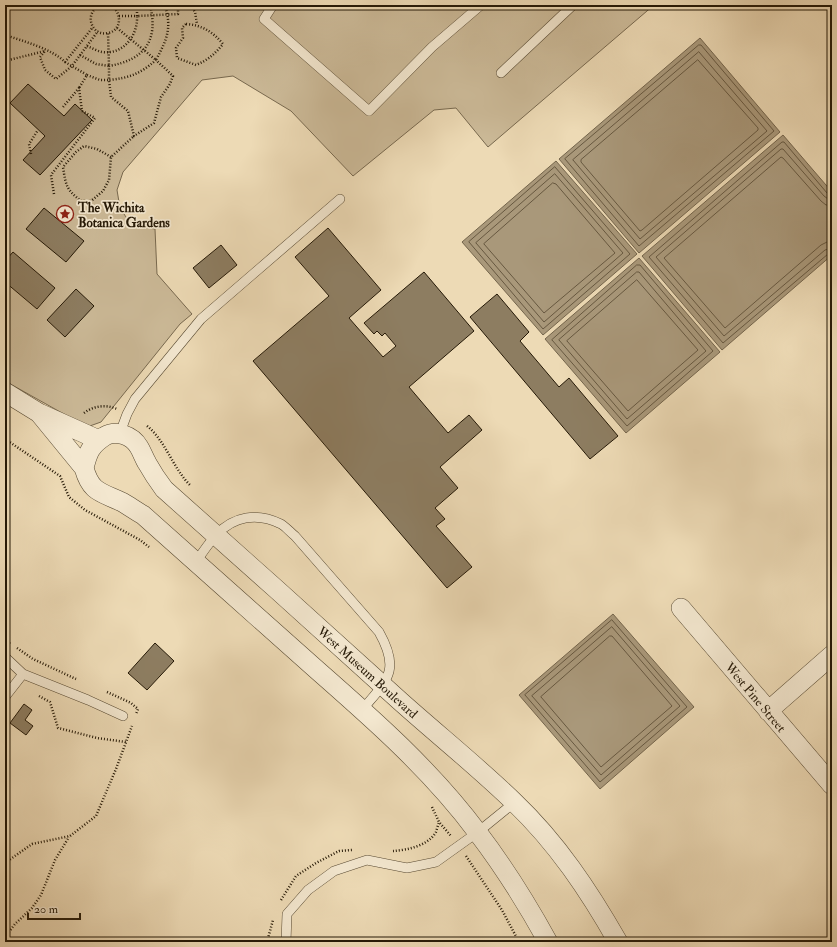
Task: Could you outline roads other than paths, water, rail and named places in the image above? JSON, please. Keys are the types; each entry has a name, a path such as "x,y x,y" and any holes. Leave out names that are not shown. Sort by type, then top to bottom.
{"street":[{"path":"5,392 39,413 99,440"},
{"path":"39,413 84,468 86,476 94,490 143,515 362,710 413,758 478,832 510,878 548,942"},
{"path":"84,468 89,451 99,440 111,433 120,433"},
{"name":"West Museum Boulevard","path":"120,433 131,438 138,445 146,461 164,489 515,802 576,874 618,942"},
{"name":"West Pine Street","path":"681,608 832,785"},
{"path":"768,711 832,655"}],"lane":[{"path":"273,5 264,19 369,111 432,46 481,5"},
{"path":"501,73 573,5"},
{"path":"120,433 127,414 135,399 201,319 340,199"},
{"path":"196,562 216,535 232,522 248,518 265,518 282,524 295,536 379,632 386,644 391,662 390,672 383,685 362,710"},
{"path":"5,657 23,674 123,716"},
{"path":"5,697 23,674"},
{"path":"286,942 287,914 308,890 334,871 367,860 407,868 436,862 478,832 515,802"}],"water":[{"path":"700,38 780,132 639,253 559,159"},
{"path":"783,135 832,192 832,255 722,350 642,256"},
{"path":"556,161 637,254 543,335 462,242"},
{"path":"639,258 720,352 626,433 545,339"},
{"path":"613,614 694,707 600,789 519,695"}],"place":[{"name":"The Wichita Botanica Gardens","path":"65,214"}]}
